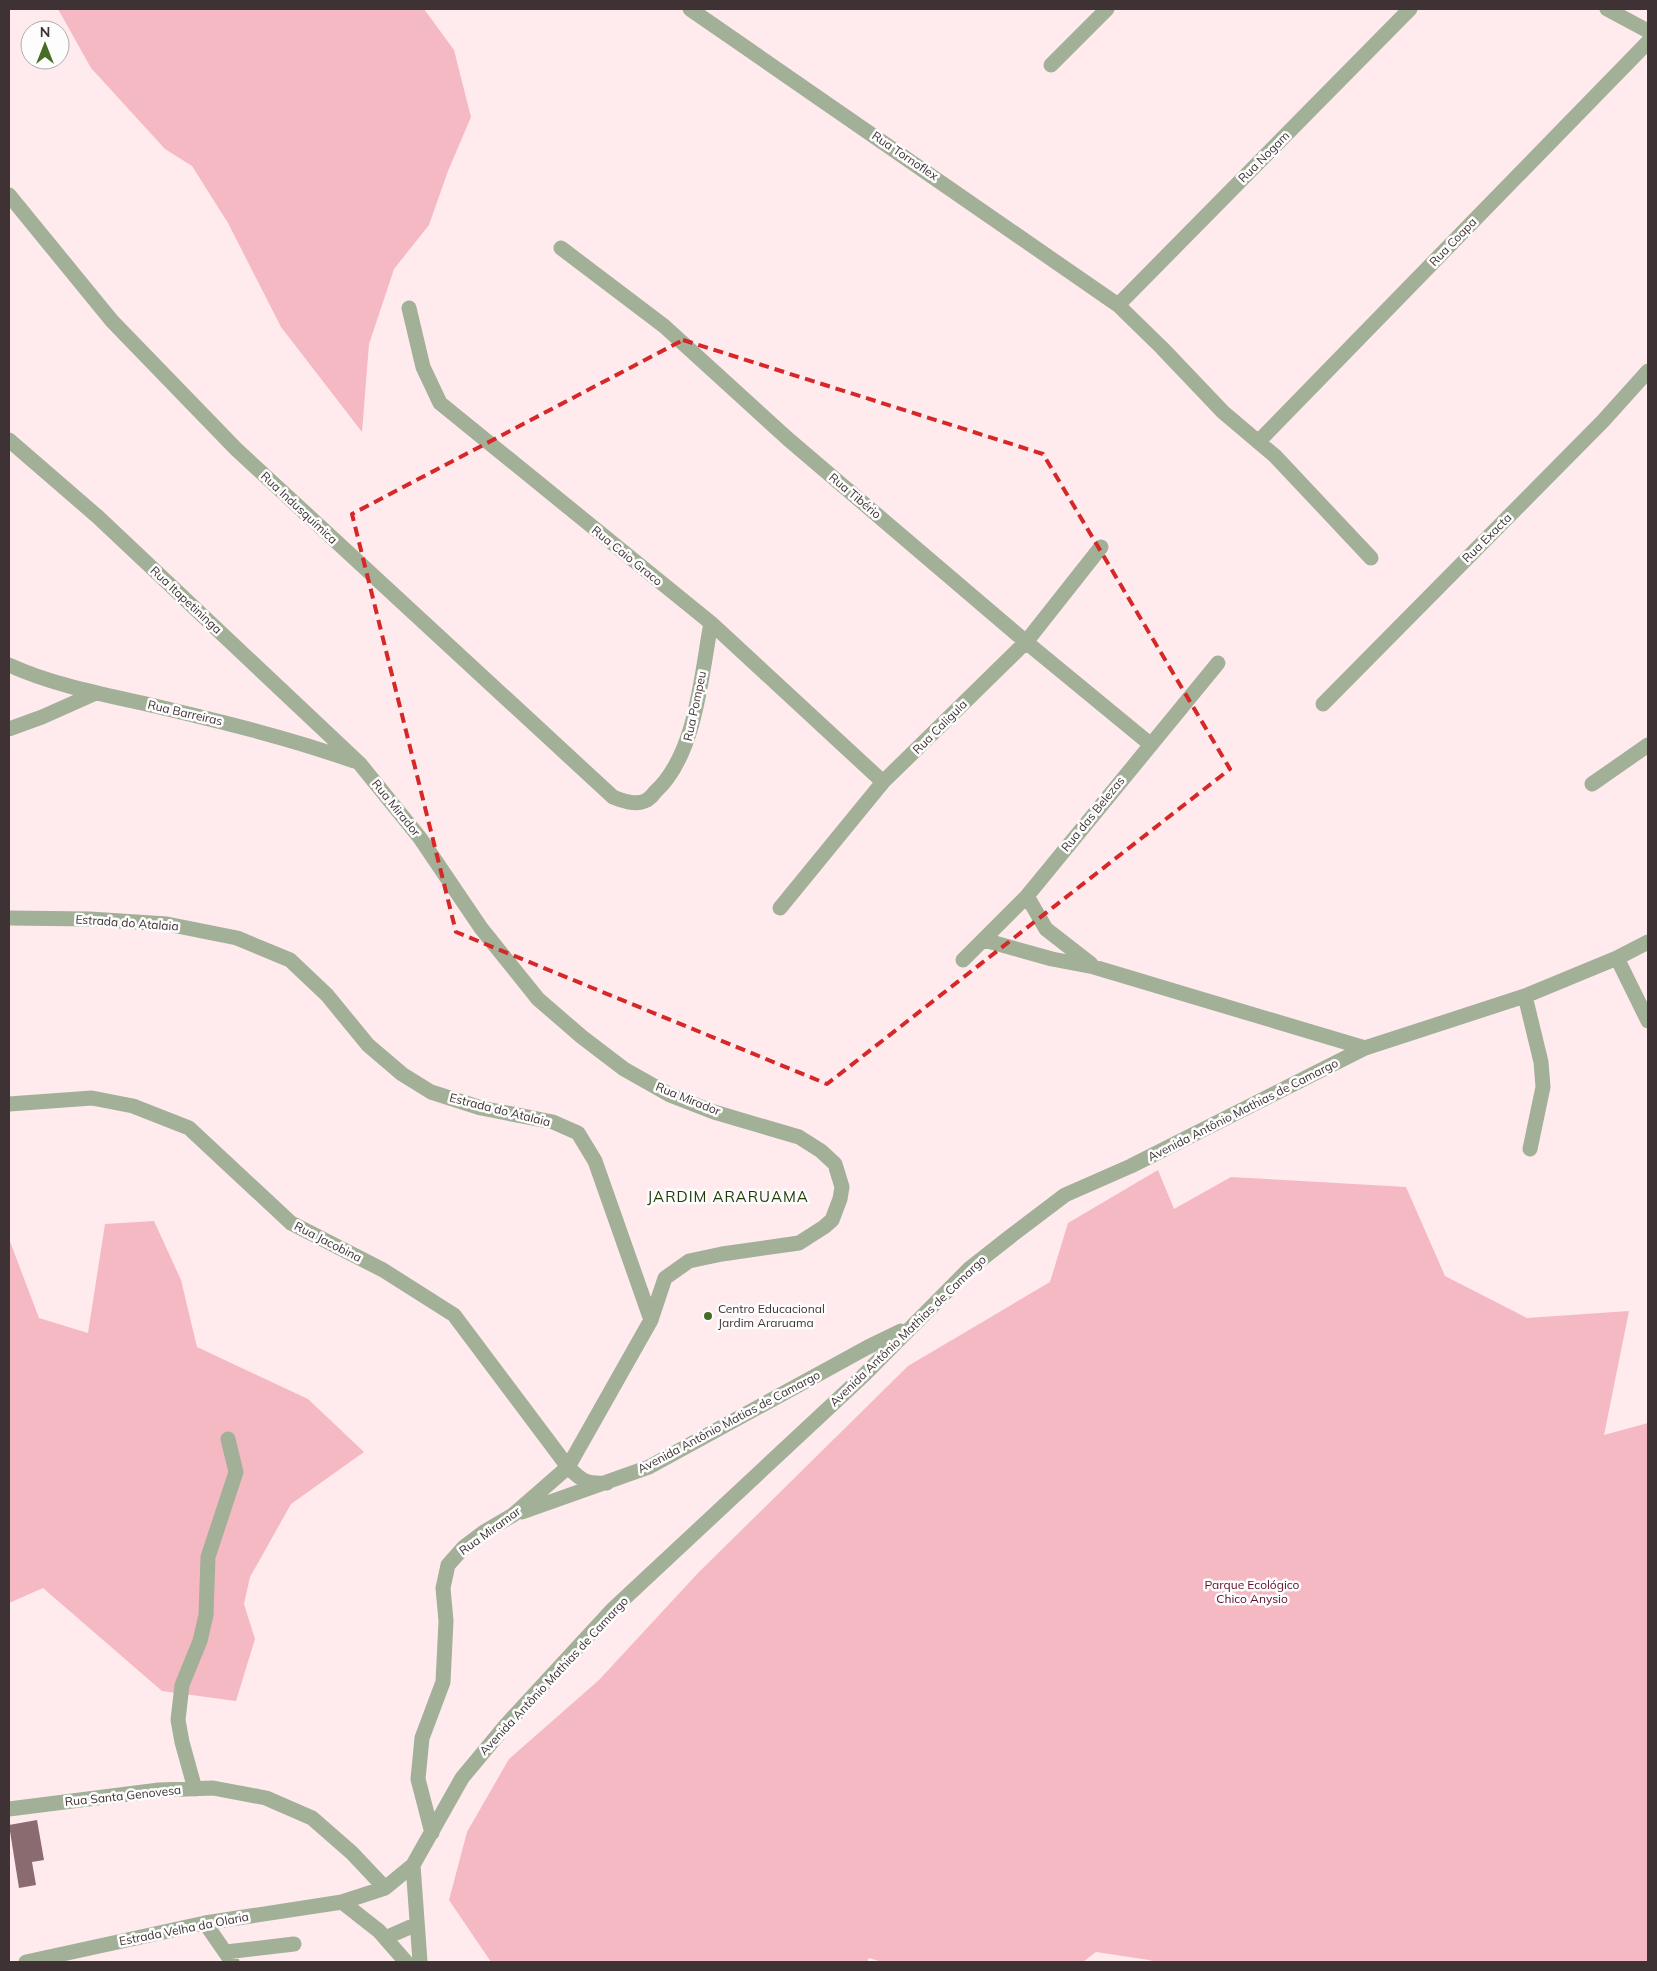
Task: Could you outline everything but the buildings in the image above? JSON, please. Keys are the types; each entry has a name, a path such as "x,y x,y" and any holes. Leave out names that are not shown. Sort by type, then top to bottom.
{"street":[{"name":"Rua Tornoflex","path":"690,9 1118,305"},
{"path":"1050,64 1106,9"},
{"name":"Rua Nogam","path":"1118,305 1410,9"},
{"path":"1607,9 1648,31"},
{"name":"Rua Coapa","path":"1258,442 1648,42"},
{"name":"Rua Indusquímica","path":"9,195 112,320 236,449 613,797"},
{"name":"Rua Tibério","path":"561,248 664,326 788,439 1026,642 1150,744"},
{"path":"1118,305 1223,412 1275,456 1371,558"},
{"name":"Rua Caio Graco","path":"409,308 423,367 440,404 711,624 883,782"},
{"name":"Rua Exacta","path":"1323,704 1603,421 1648,371"},
{"name":"Rua Itapetininga","path":"9,440 98,517 360,764"},
{"name":"Rua Caligula","path":"780,908 883,782 1026,642 1101,547"},
{"name":"Rua Pompeu","path":"613,797 630,803 646,800 663,785 677,765 687,743 711,624"},
{"name":"Rua das Belezas","path":"963,960 1027,896 1218,663"},
{"name":"Rua Barreiras","path":"9,666 25,673 96,693 241,726 308,745 360,764"},
{"path":"9,729 42,717 96,693"},
{"path":"1592,784 1648,745"},
{"name":"Rua Mirador","path":"360,764 420,838 481,928 538,999 582,1037 624,1069 670,1095 714,1112 799,1137 821,1151 835,1164 842,1188 832,1220 824,1227 799,1243 722,1254 689,1261 665,1278 651,1320"},
{"path":"1027,896 1046,929 1094,966"},
{"name":"Estrada do Atalaia","path":"9,918 90,919 167,924 237,938 290,960 328,995 368,1045 402,1074 431,1092 481,1108 553,1122 578,1133 595,1161 651,1320"},
{"path":"984,940 1052,960 1094,966 1366,1048"},
{"name":"Avenida Antônio Mathias de Camargo","path":"432,1833 462,1778 506,1725 612,1610 864,1375 969,1269 1065,1195 1131,1166 1366,1048 1525,996 1617,958 1648,942"},
{"path":"1617,958 1648,1021"},
{"path":"1525,996 1540,1062 1543,1087 1530,1148"},
{"name":"Rua Jacobina","path":"9,1104 92,1098 133,1106 189,1128 291,1223 383,1270 454,1315 568,1467 583,1481 591,1484 607,1483"},
{"name":"Rua Miramar","path":"432,1833 418,1779 422,1738 443,1682 446,1621 443,1588 448,1565 464,1547 484,1532 513,1515 568,1467 651,1320"},
{"name":"Avenida Antônio Matias de Camargo","path":"513,1515 649,1467 860,1352 910,1327"},
{"path":"195,1789 178,1720 182,1684 200,1641 206,1615 208,1557 236,1472 228,1439"},
{"name":"Rua Santa Genovesa","path":"9,1809 160,1790 213,1788 266,1798 312,1818 352,1852 385,1888"},
{"path":"342,1902 385,1888 413,1865 432,1833"},
{"path":"413,1865 420,1962"},
{"path":"342,1902 379,1931 406,1962"},
{"name":"Estrada Velha da Olaria","path":"26,1962 82,1956 205,1923 342,1902"},
{"path":"205,1923 229,1957 294,1944"},
{"path":"385,1938 416,1924"}],"highlighted area":[{"path":"683,340 1043,454 1230,769 827,1084 456,932 352,514"}],"green space":[{"path":"58,9 424,9 454,50 471,117 448,171 429,225 394,269 369,344 362,432 281,327 228,223 192,166 165,149 91,68 70,30 70,20 64,20"},
{"name":"Parque Ecológico Chico Anysio","path":"1158,1170 1174,1209 1231,1177 1406,1187 1445,1276 1527,1318 1629,1311 1604,1435 1648,1423 1648,1962 1155,1962 1096,1952 1083,1962 882,1962 869,1958 867,1962 491,1962 449,1900 467,1832 509,1759 599,1680 698,1573 908,1366 1050,1282 1068,1223"},
{"path":"154,1221 181,1280 197,1347 308,1399 364,1452 291,1504 250,1577 244,1604 255,1639 236,1701 162,1691 43,1588 9,1603 9,1239 39,1318 88,1333 105,1224"}],"place":[{"name":"Centro Educacional Jardim Araruama","path":"708,1316"}],"district":[{"name":"JARDIM ARARUAMA","path":"728,1197"}]}
